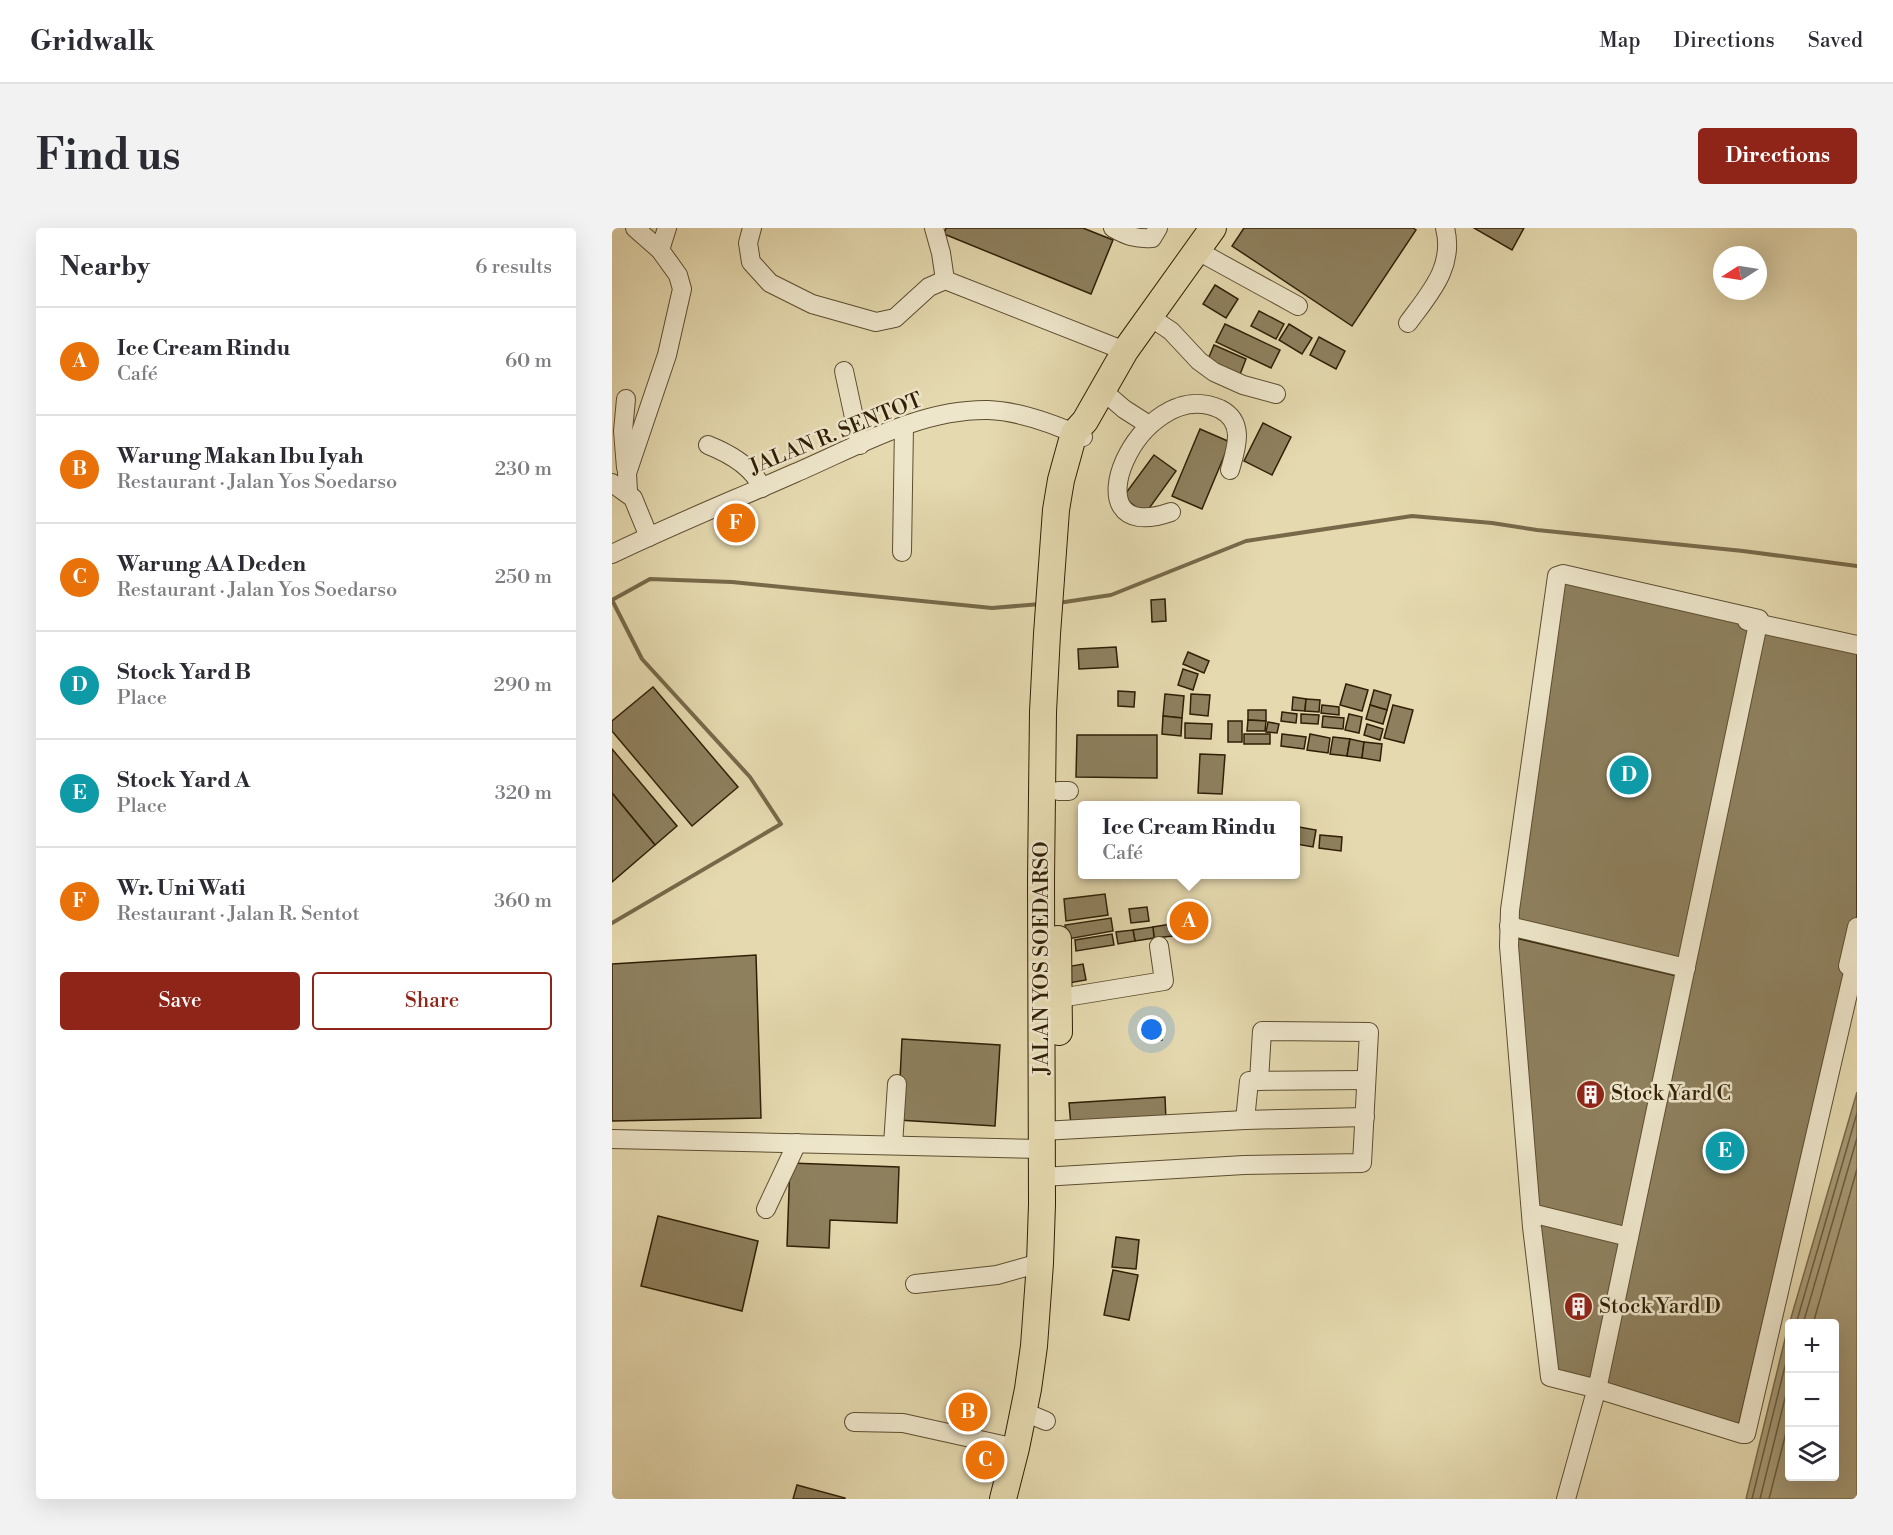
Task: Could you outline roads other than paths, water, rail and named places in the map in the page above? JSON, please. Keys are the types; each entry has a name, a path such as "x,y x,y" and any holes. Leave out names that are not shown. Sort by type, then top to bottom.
{"highway":[{"name":"JALAN YOS SOEDARSO","path":"1016,1499 1040,1419 1057,1263 1048,1137 1051,999 1049,879 1042,736 1060,564 1056,510 1060,480 1102,390 1125,351 1213,228"},
{"name":"JALAN YOS SOEDARSO","path":"1049,879 1063,791 1054,634"},
{"name":"JALAN YOS SOEDARSO","path":"1003,1499 1016,1448 1034,1347 1040,1263 1051,1176"}],"street":[{"path":"620,478 668,355 682,290 678,275 660,250 636,228"},
{"path":"660,250 667,228"},
{"path":"752,228 748,243 751,262 770,283 812,304 876,322 895,318 929,286 945,280 1125,351"},
{"path":"934,228 945,280"},
{"path":"1113,228 1131,237 1152,238 1158,228"},
{"path":"1408,323 1439,282 1447,250 1445,228"},
{"path":"1198,251 1298,306"},
{"path":"1150,317 1171,331 1199,361 1214,372 1276,394"},
{"path":"844,371 860,445"},
{"path":"1102,390 1124,409 1149,425"},
{"path":"626,399 620,478 635,500 649,537"},
{"path":"1171,512 1155,518 1142,519 1126,511 1118,498 1119,473 1125,459 1149,425 1183,406 1218,408 1233,419 1237,431 1237,446 1230,470"},
{"name":"JALAN R. SENTOT","path":"612,554 904,426 945,414 988,410 1026,416 1082,431"},
{"path":"902,552 904,426"},
{"path":"708,445 727,453 758,480 762,488"},
{"path":"1857,643 1566,580 1560,582 1509,946 1550,1377 1596,1387 1740,1426 1857,927"},
{"path":"1565,1499 1596,1387 1757,621"},
{"path":"1513,929 1684,970"},
{"path":"1051,999 1164,981 1160,946"},
{"path":"1596,1387 1742,1434 1748,1431 1857,955"},
{"path":"1051,1176 1244,1166 1362,1164 1369,1032 1262,1031 1259,1081"},
{"path":"1245,1120 1248,1080 1366,1080"},
{"path":"893,1145 897,1084"},
{"path":"612,1139 893,1145 1048,1137 1245,1120 1365,1117"},
{"path":"766,1209 797,1143"},
{"path":"1534,1215 1627,1239"},
{"path":"915,1284 997,1275 1040,1263"},
{"path":"854,1422 903,1423 1016,1448"}],"water":[{"path":"1857,1092 1857,1499 1746,1499 1785,1339 1785,1481 1839,1481 1839,1319 1791,1319"}],"waterway":[{"path":"1058,603 1111,595 1246,541 1412,516 1743,551 1857,566"},
{"path":"612,923 781,824 750,777 642,659 612,600 650,579 732,582 992,608 1041,604"}],"place":[{"name":"Wr. Uni Wati","path":"736,523"},
{"name":"Stock Yard B","path":"1629,775"},
{"name":"Ice Cream Rindu","path":"1189,921"},
{"name":"Stock Yard C","path":"1590,1094"},
{"name":"Stock Yard A","path":"1725,1151"},
{"name":"Stock Yard D","path":"1578,1307"},
{"name":"Warung Makan Ibu Iyah","path":"968,1412"},
{"name":"Warung AA Deden","path":"985,1460"}]}
